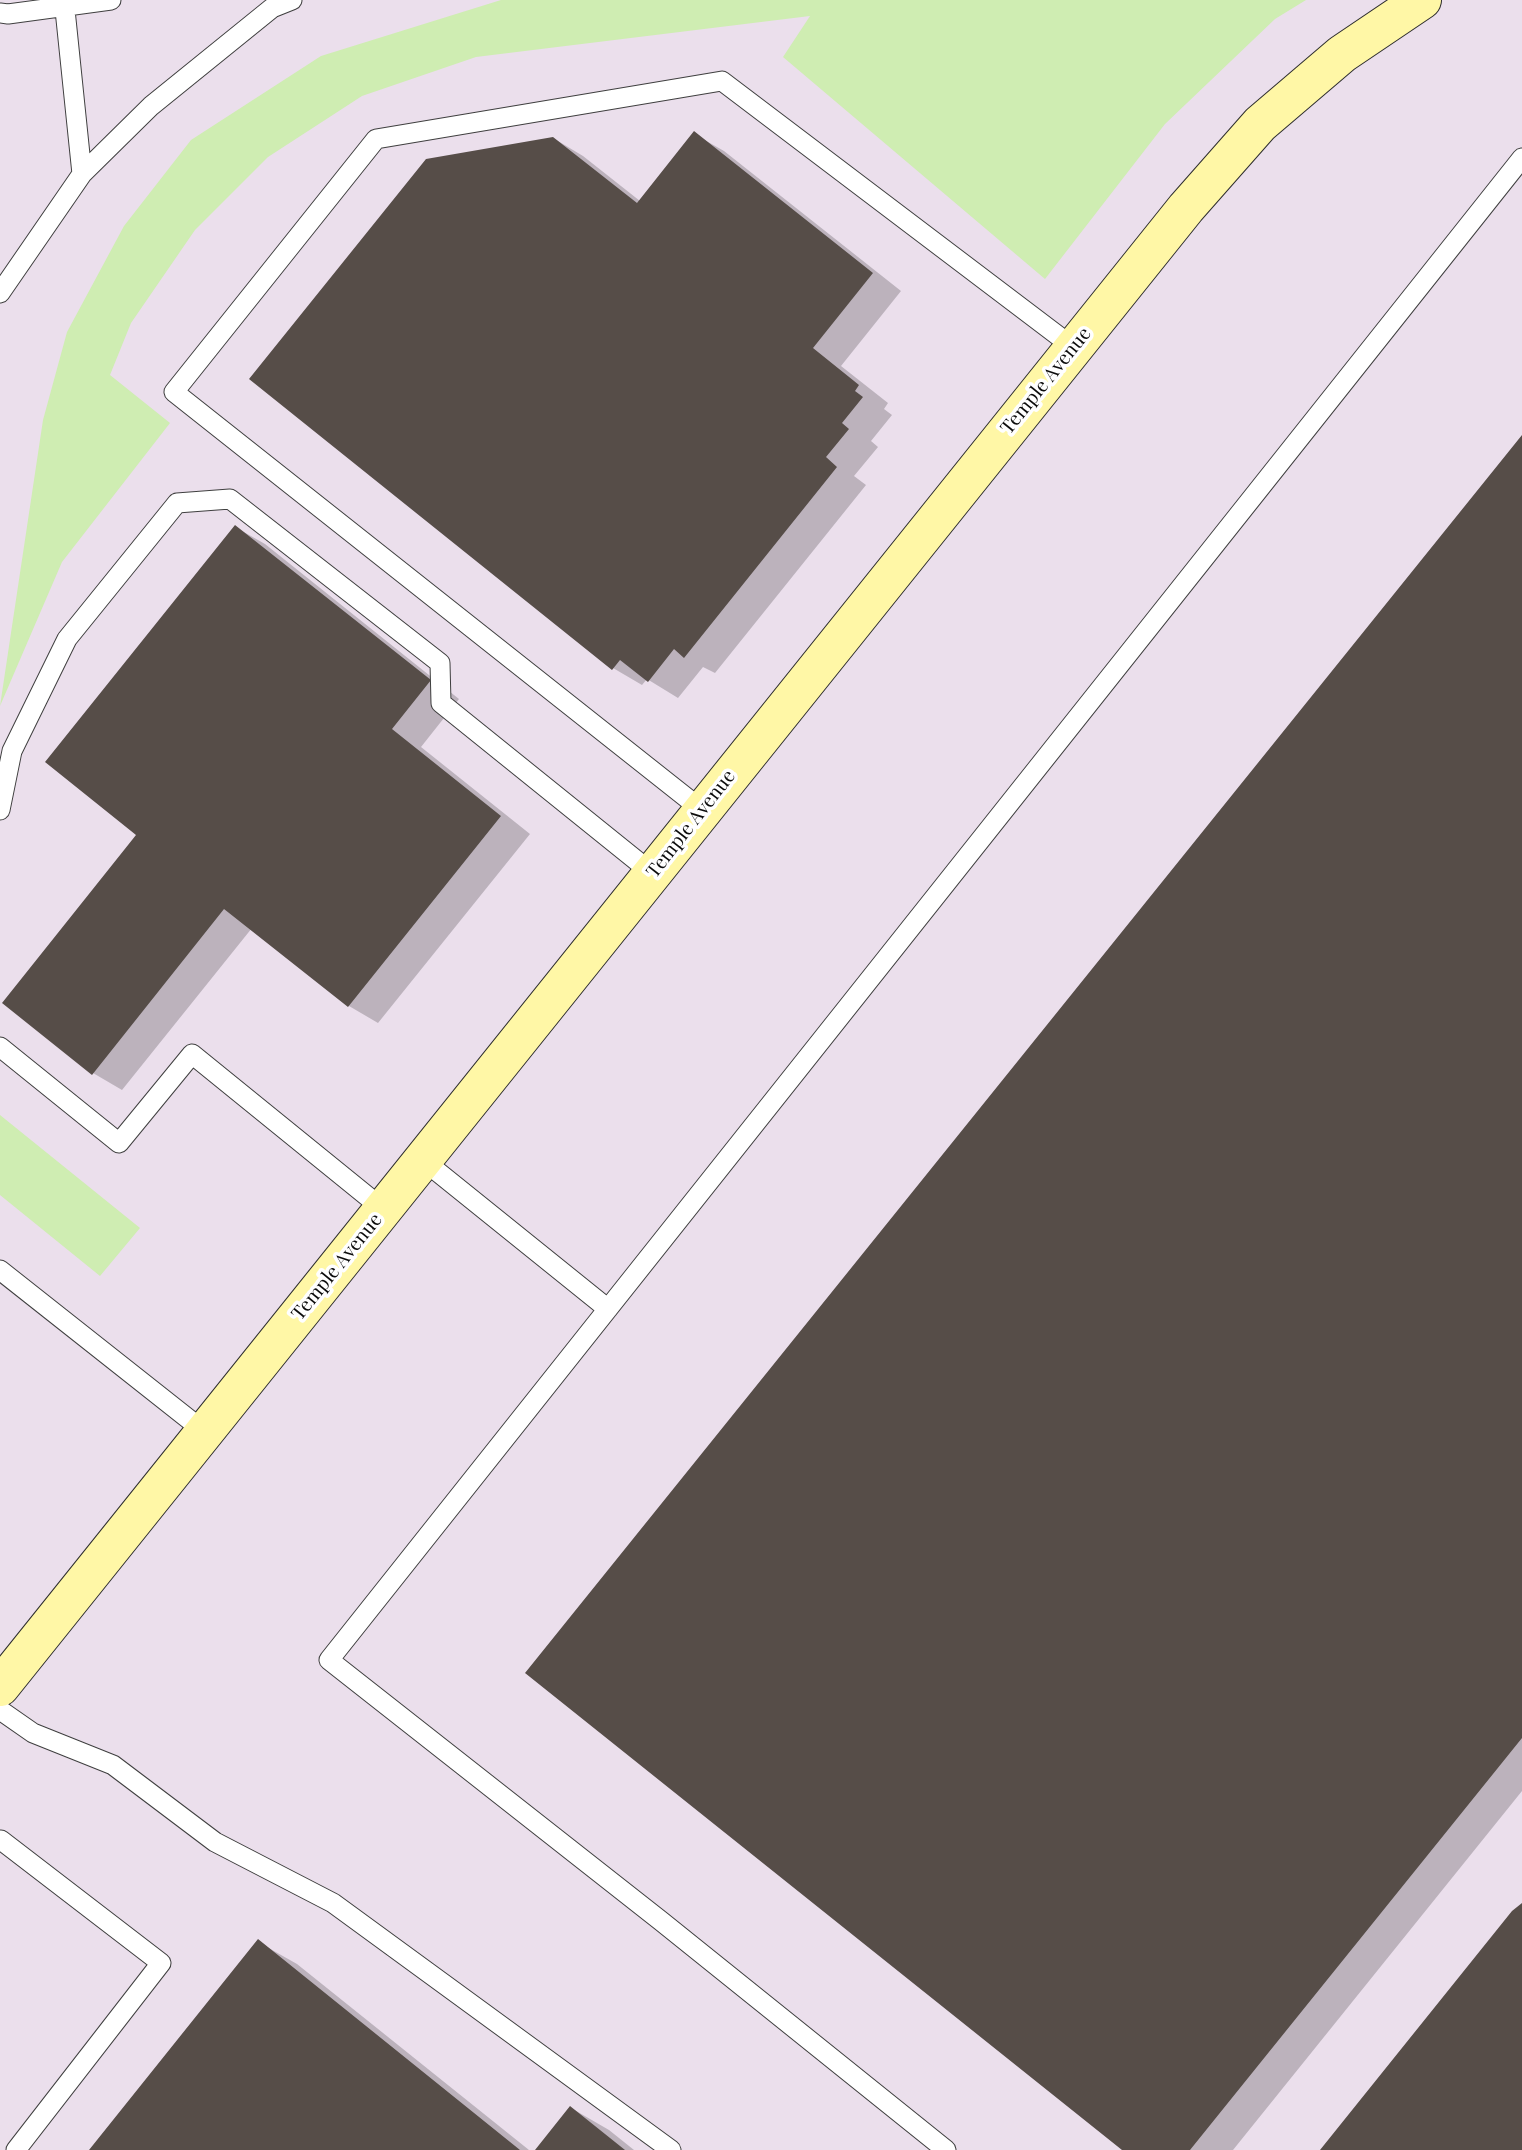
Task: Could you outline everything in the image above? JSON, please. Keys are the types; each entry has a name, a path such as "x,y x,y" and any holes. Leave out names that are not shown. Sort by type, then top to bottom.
{"main road":[{"name":"Temple Avenue","path":"0,1687 1186,208 1260,124 1342,54 1422,0"}],"lane":[{"path":"0,13 8,14 64,3 111,0"},
{"path":"0,293 82,174 151,106 272,8 292,0"},
{"path":"64,3 82,174"},
{"path":"702,810 174,392 376,139 722,81 1073,347"},
{"path":"946,2150 329,1660 1522,159"},
{"path":"0,810 12,751 67,639 177,503 230,499 440,663 441,703 652,873"},
{"path":"0,1047 119,1143 192,1054 383,1209"},
{"path":"423,1160 608,1309"},
{"path":"0,1270 205,1432"},
{"path":"0,1710 33,1733 113,1765 215,1842 333,1903 671,2150"},
{"path":"0,1841 161,1963 16,2150"}],"shaded area":[{"path":"0,0 1522,0 1522,2150 0,2150"}],"green space":[{"path":"501,0 1306,0 1275,19 1165,124 1045,279 783,57 810,16 476,57 362,96 268,157 195,230 131,323 110,375 170,423 62,562 0,706 43,420 67,332 124,226 191,140 321,56"},
{"path":"0,1115 140,1228 100,1276 0,1195"}],"building":[{"path":"694,131 873,273 813,348 859,385 855,391 863,397 842,423 849,429 826,457 837,467 684,658 674,649 648,682 620,660 612,670 249,379 426,159 553,137 637,203"},
{"path":"1522,435 1522,1738 1190,2150 1122,2150 525,1673"},
{"path":"235,525 431,680 392,729 501,816 348,1007 224,909 92,1075 2,1003 136,835 45,762"},
{"path":"1522,1903 1522,2150 1320,2150 1512,1911"},
{"path":"258,1939 520,2150 89,2150"},
{"path":"570,2106 625,2150 535,2150"}]}
